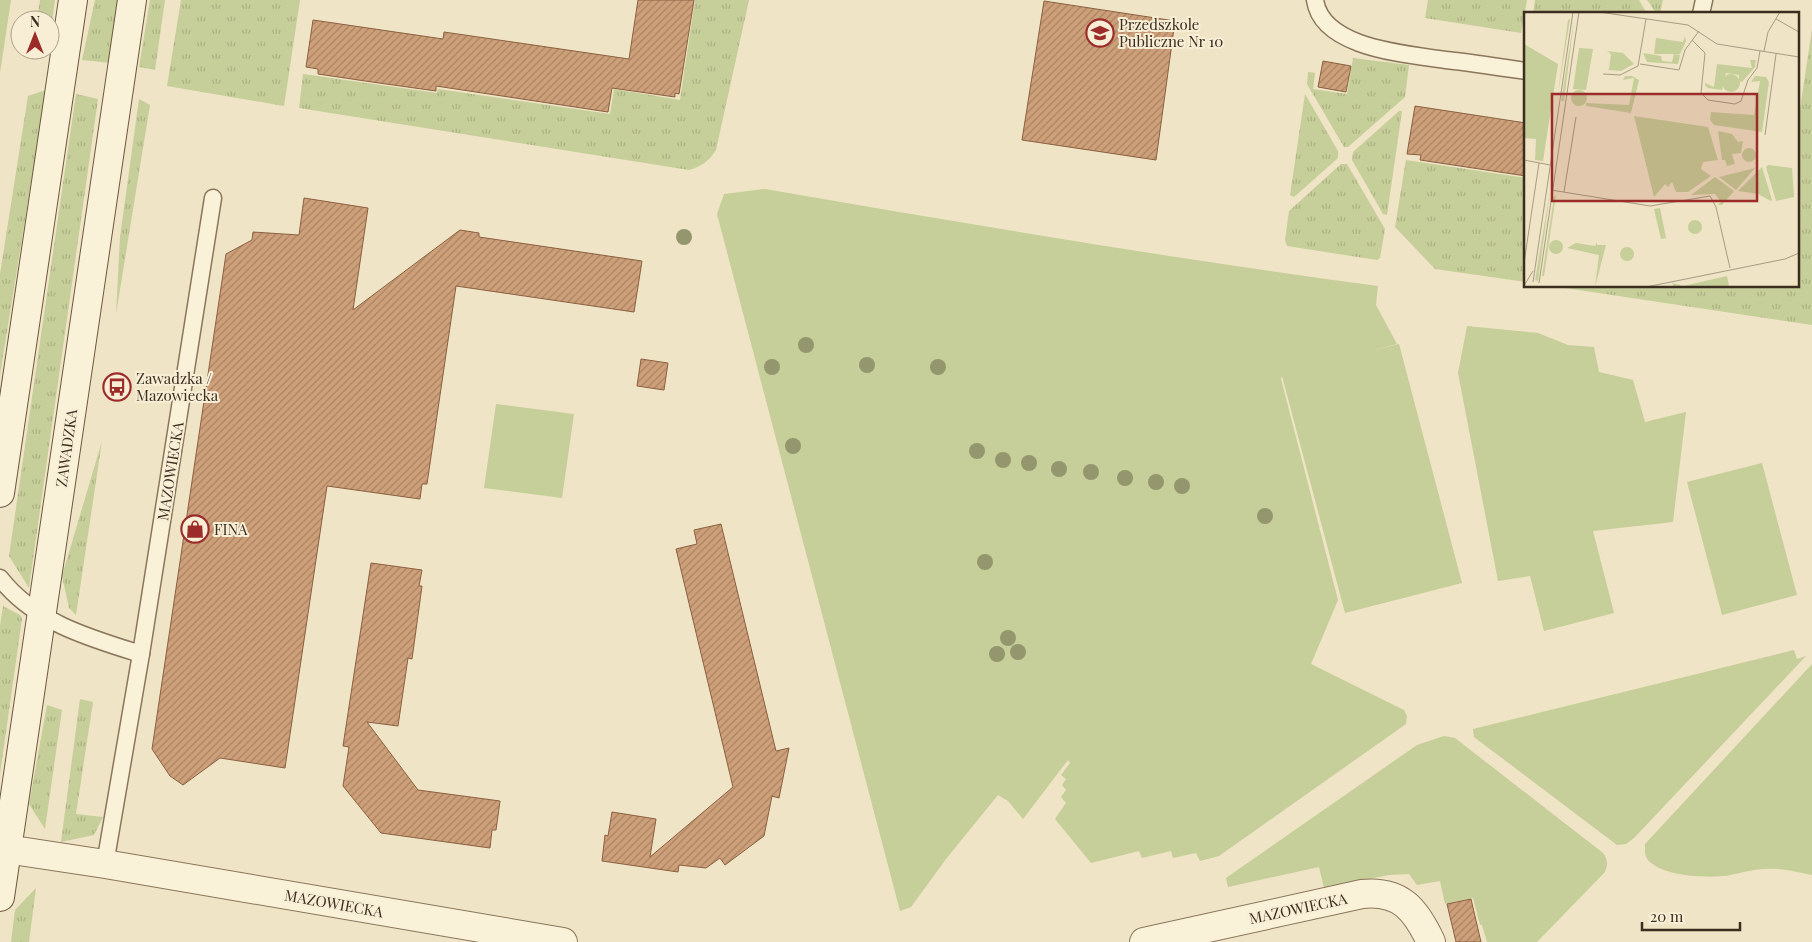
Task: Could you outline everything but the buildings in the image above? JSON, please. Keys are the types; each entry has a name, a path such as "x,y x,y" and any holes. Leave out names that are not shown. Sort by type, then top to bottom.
{"street":[{"path":"0,493 73,0"},
{"name":"ZAWADZKA","path":"0,897 4,848 41,615 132,0"},
{"name":"MAZOWIECKA","path":"4,848 563,942"},
{"name":"MAZOWIECKA","path":"1144,942 1377,892 1392,896 1409,906 1422,923 1431,942"}],"lane":[{"path":"1315,0 1324,21 1341,34 1376,49 1524,71"},
{"name":"MAZOWIECKA","path":"105,864 141,654 213,198"},
{"path":"0,578 25,605 41,615 67,629 141,654"}],"green space":[{"path":"0,0 11,0 0,73"},
{"path":"40,0 55,0 54,10 38,10"},
{"path":"95,0 118,0 110,63 82,60"},
{"path":"150,0 165,0 155,70 139,67"},
{"path":"181,0 300,0 284,106 167,86"},
{"path":"695,0 749,0 716,150 705,163 689,170 299,108 303,74 437,93 438,89 610,114 614,89 680,100"},
{"path":"1428,0 1527,0 1521,33 1425,18"},
{"path":"1535,0 1639,0 1646,12 1533,12"},
{"path":"1647,0 1663,0 1660,12 1656,12"},
{"path":"1812,29 1812,325 1565,288 1800,288 1800,109"},
{"path":"1353,58 1409,65 1405,97 1348,147 1344,147 1307,84 1308,72 1315,73 1313,89 1347,94"},
{"path":"46,90 0,375 0,274 28,96"},
{"path":"76,94 98,99 29,588 9,556"},
{"path":"1305,94 1338,151 1338,158 1294,197 1290,195"},
{"path":"139,99 150,105 116,314 120,237"},
{"path":"1399,111 1402,111 1387,215 1383,214 1352,160 1353,152"},
{"path":"1406,160 1524,178 1524,282 1435,269 1395,227"},
{"path":"1341,164 1347,164 1385,229 1380,258 1377,260 1287,246 1285,240 1289,211"},
{"path":"765,189 1148,253 1378,286 1376,305 1397,344 1367,352 1399,344 1462,583 1345,613 1282,376 1281,379 1338,600 1311,664 1404,710 1407,716 1406,724 1219,856 1200,861 1196,853 1173,858 1171,851 1142,858 1139,851 1091,863 1055,819 1066,803 1061,797 1066,790 1062,785 1066,779 1061,775 1070,763 1068,760 1023,819 1008,801 998,795 946,859 911,907 900,911 717,214 724,194"},
{"path":"1467,326 1538,333 1568,345 1594,347 1599,372 1633,380 1645,422 1686,412 1673,522 1593,531 1614,613 1544,631 1530,576 1498,581 1458,373"},
{"path":"496,404 574,414 562,498 484,488"},
{"path":"102,441 76,615 69,608 62,576"},
{"path":"1762,463 1797,595 1722,615 1687,482"},
{"path":"3,606 20,615 22,619 0,774 0,626"},
{"path":"1794,650 1797,659 1806,656 1634,838 1626,844 1617,845 1474,737 1473,729"},
{"path":"1812,664 1812,875 1789,870 1772,869 1706,877 1675,873 1657,867 1650,862 1646,856 1645,844"},
{"path":"80,699 93,702 76,814 103,817 94,835 61,842"},
{"path":"47,705 62,710 45,829 29,804"},
{"path":"1444,736 1455,738 1603,853 1607,860 1605,872 1537,942 1487,942 1482,925 1480,925 1473,898 1445,904 1440,881 1417,885 1409,874 1389,875 1324,888 1319,867 1228,887 1226,878 1417,745"},
{"path":"36,888 29,942 11,942 15,910"}],"place":[{"name":"Przedszkole Publiczne Nr 10","path":"1100,33"},
{"name":"Zawadzka / Mazowiecka","path":"117,387"},
{"name":"FINA","path":"195,529"}]}
